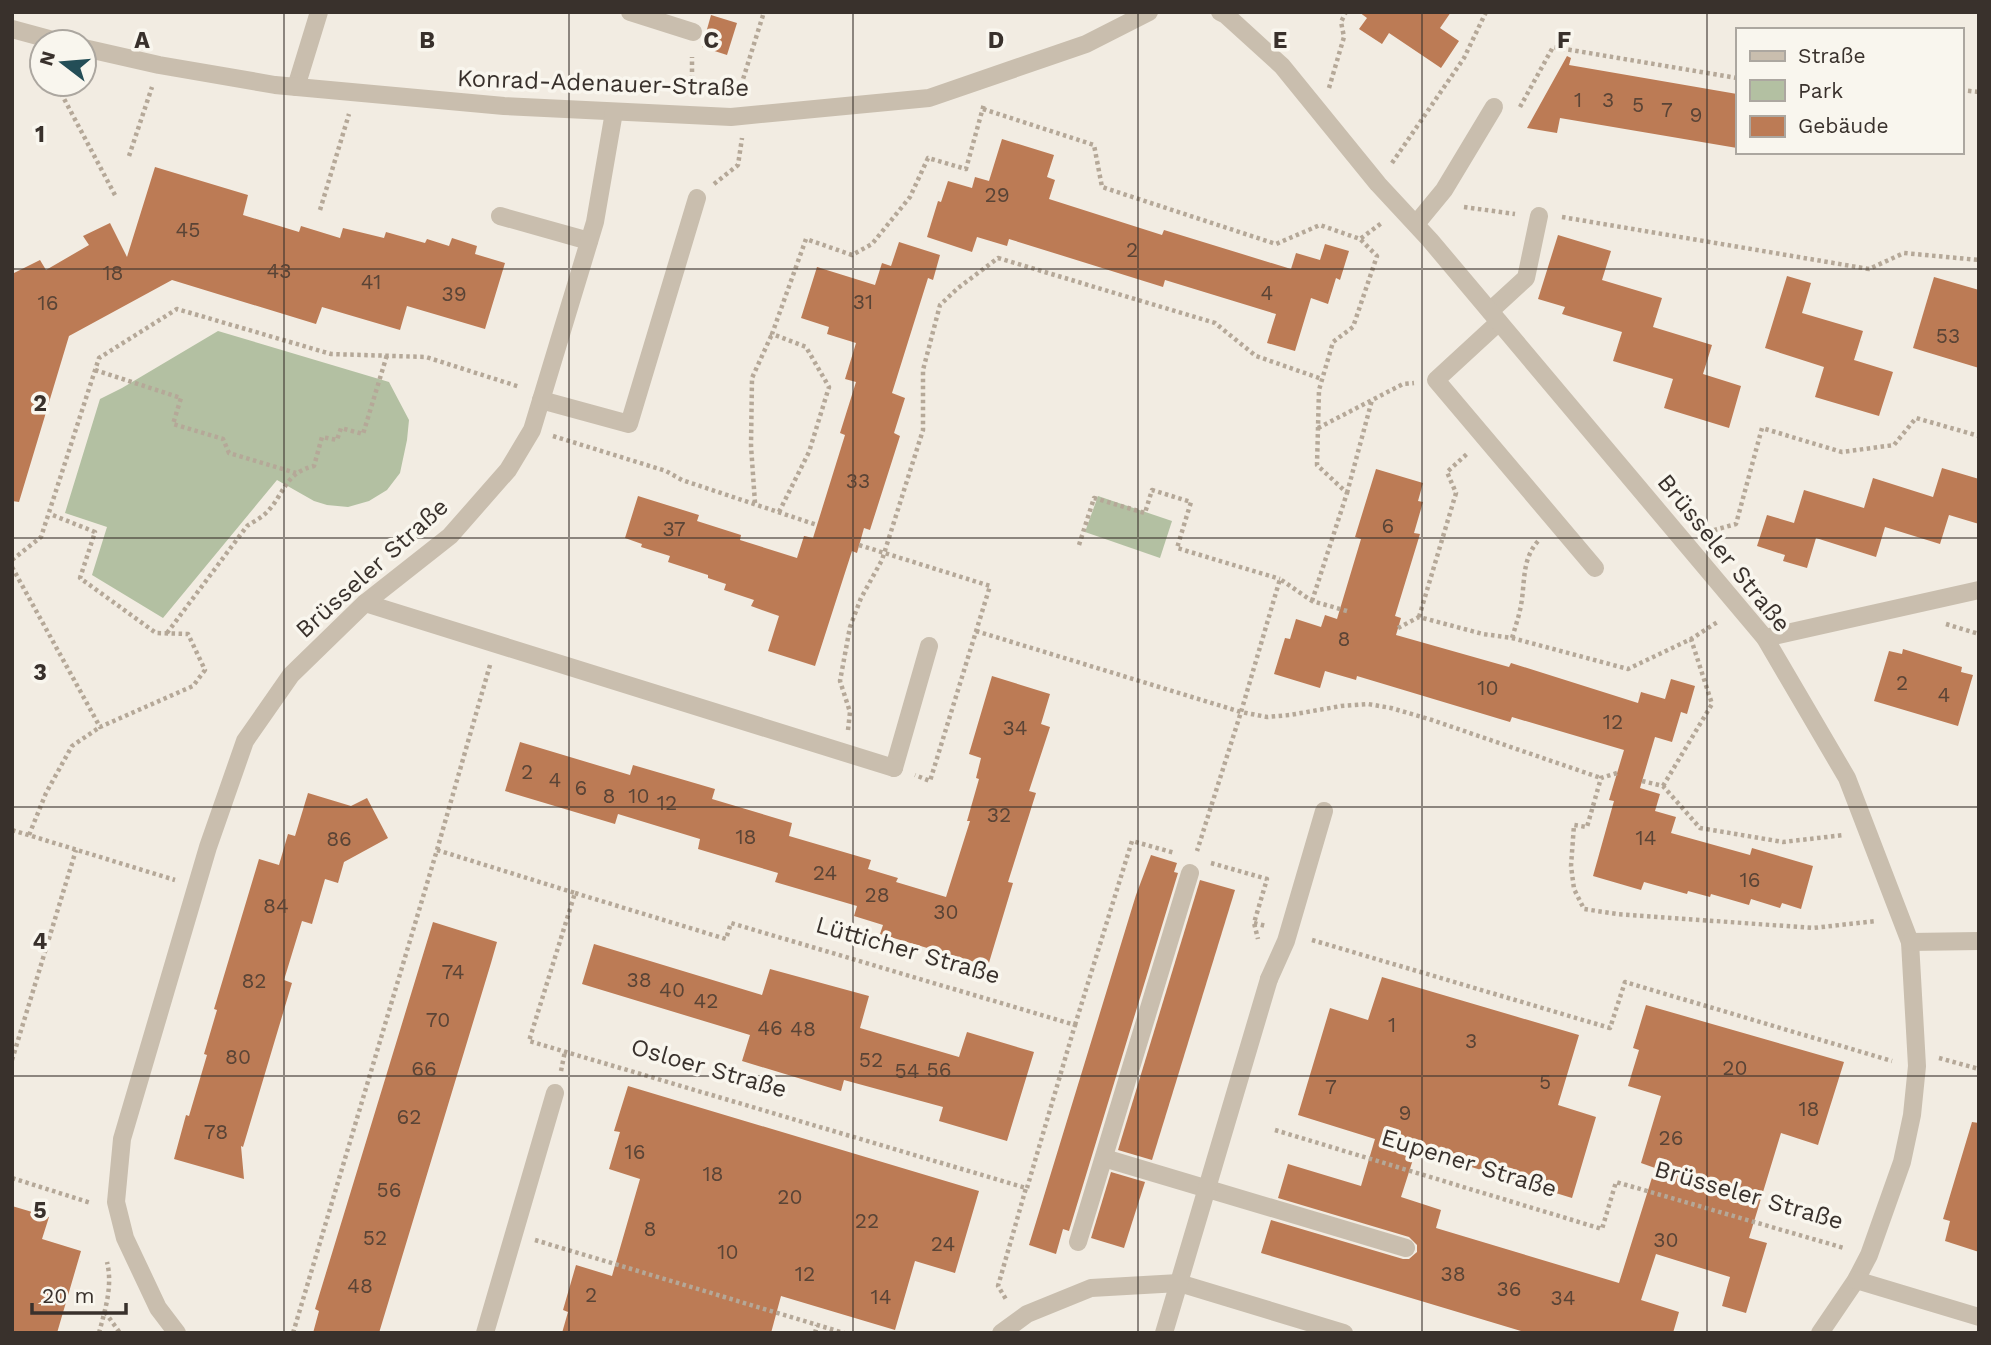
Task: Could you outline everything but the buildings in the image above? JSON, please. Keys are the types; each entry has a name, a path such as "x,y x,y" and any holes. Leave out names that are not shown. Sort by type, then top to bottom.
{"street":[{"path":"296,87 318,12"},
{"path":"630,12 693,32"},
{"name":"Konrad-Adenauer-Straße","path":"98,51 159,65 275,85 504,106 738,117 929,98 1086,44 1122,18 1149,12"},
{"name":"Brüsseler Straße","path":"1220,12 1282,66 1378,184 1430,240 1765,638 1847,778 1910,942 1917,1059 1912,1115 1902,1162 1868,1255 1856,1280 1820,1333"},
{"path":"1416,224 1444,190 1494,107"},
{"name":"Brüsseler Straße","path":"177,1333 158,1308 125,1238 116,1202 122,1139 208,847 245,741 291,676 365,603 450,536 508,470 532,430 595,222 614,111"},
{"path":"543,397 629,424 697,198"},
{"path":"500,216 589,241"},
{"path":"1539,216 1526,278 1436,380 1595,568"},
{"path":"1765,638 1979,590"},
{"path":"365,603 894,768 929,646"},
{"path":"1164,1333 1269,979 1288,933 1324,811"},
{"path":"1078,1242 1193,866"},
{"path":"1910,942 1979,941"},
{"path":"485,1333 555,1093"},
{"path":"1104,1158 1406,1248"},
{"path":"1856,1280 1979,1317"},
{"path":"1001,1333 1027,1314 1091,1288 1179,1283 1344,1333"}],"path":[{"path":"697,198 738,165 738,117 764,12"},
{"path":"1322,115 1344,37 1341,22 1346,12"},
{"path":"1378,184 1464,58 1486,12"},
{"path":"1520,107 1553,47 1736,78"},
{"path":"692,53 692,68"},
{"path":"129,156 159,65"},
{"path":"755,504 751,446 752,378 772,334 806,239 852,255 872,244 910,197 928,158 966,169 991,78"},
{"path":"320,210 356,93"},
{"path":"64,98 116,197"},
{"path":"983,109 1094,145 1102,187 1276,244 1320,225 1360,239 1377,256 1353,327 1333,342 1319,390 1317,465 1347,493"},
{"path":"1430,240 1464,208 1468,199"},
{"path":"1464,208 1561,217 1869,269 1904,253 1979,260"},
{"path":"1360,239 1402,209"},
{"path":"842,752 850,712 840,681 850,626 861,598 882,561 923,430 923,370 940,305 958,288 998,258 1216,323 1256,356 1322,379"},
{"path":"12,560 41,537 99,358 177,309 331,354 426,357 543,397"},
{"path":"772,334 806,347 830,387 809,452 779,512"},
{"path":"166,633 247,526 265,515 290,477 302,469 314,466 323,437 337,440 341,428 363,434 387,355"},
{"path":"95,370 181,398 173,424 223,439 229,453 297,473"},
{"path":"1318,428 1403,384 1436,380"},
{"path":"1312,601 1347,493 1371,400"},
{"path":"1683,538 1736,524 1762,428 1842,452 1894,446 1916,418 1979,436"},
{"path":"532,430 666,471 682,480 817,525"},
{"path":"1419,617 1456,492 1447,472 1485,438"},
{"path":"1079,545 1094,498 1144,513 1152,490 1191,502 1177,548 1280,579 1312,601 1347,611"},
{"path":"29,835 46,793 72,746 100,727 193,686 205,670 188,634 156,633 80,579 95,532 50,514"},
{"path":"1512,638 1521,608 1527,559 1534,545 1557,523"},
{"path":"859,545 990,586 930,781 894,768"},
{"path":"12,567 100,727"},
{"path":"1193,866 1280,579"},
{"path":"1398,628 1419,617 1628,669 1691,639 1739,607"},
{"path":"976,631 1241,712 1267,717 1368,704 1432,720 1601,778 1617,773"},
{"path":"1663,786 1712,704 1691,639"},
{"path":"293,1333 496,644"},
{"path":"1601,778 1587,827 1574,825 1571,866 1574,889 1584,909 1617,914 1813,928 1901,918"},
{"path":"1642,781 1663,786 1700,828 1783,842 1868,832"},
{"path":"12,830 196,887"},
{"path":"12,1059 76,850"},
{"path":"437,850 575,893"},
{"name":"Lütticher Straße","path":"575,893 726,939 731,923 1075,1025 1026,1188"},
{"name":"Osloer Straße","path":"575,893 529,1041 1026,1188"},
{"path":"1254,923 1610,1028 1625,982 1885,1060 1917,1059 1979,1069"},
{"name":"Eupener Straße","path":"1275,1130 1602,1229 1616,1182"},
{"path":"12,1178 92,1203"},
{"name":"Brüsseler Straße","path":"1616,1182 1868,1255"},
{"path":"1019,1320 998,1286 1026,1188"},
{"path":"514,1234 844,1333"},
{"path":"99,1333 110,1277 104,1252"},
{"path":"105,1312 120,1333"},
{"path":"815,1333 817,1325"}],"green space":[{"path":"218,331 389,382 409,420 407,440 400,473 387,490 369,501 348,507 327,505 314,501 277,480 163,618 92,575 107,527 65,513 100,399"},
{"path":"1098,496 1172,521 1160,558 1085,532"}]}
